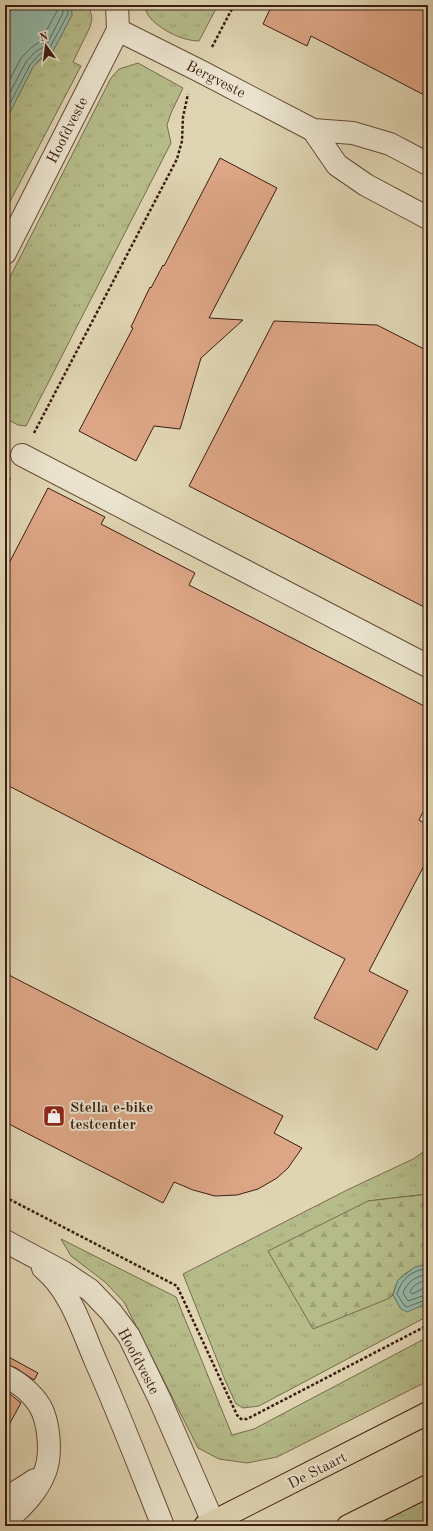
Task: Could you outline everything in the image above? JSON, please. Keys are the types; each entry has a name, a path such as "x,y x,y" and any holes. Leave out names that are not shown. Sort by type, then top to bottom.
{"main road":[{"name":"De Staart","path":"211,1525 428,1414"},
{"path":"348,1526 428,1486"}],"street":[{"name":"Hoofdveste","path":"5,253 118,30 117,5"},
{"name":"Bergveste","path":"118,30 200,70 313,130 353,133 390,144 428,164"},
{"name":"Bergveste","path":"313,130 337,165 366,185 428,218"},
{"path":"22,455 428,666"},
{"name":"Hoofdveste","path":"8,1242 63,1272 90,1290 111,1312 129,1336 160,1400 211,1525"},
{"name":"Hoofdveste","path":"8,1242 48,1273 60,1286 70,1302 111,1397 163,1526"},
{"path":"5,1376 25,1389 40,1406 49,1442 49,1460 45,1473 30,1498 5,1521"},
{"path":"5,1499 45,1473"}],"path":[{"path":"5,488 177,159 182,141 183,117 187,96 234,5"},
{"path":"5,1197 178,1286 237,1415 241,1419 247,1419 428,1325"}],"green space":[{"path":"71,5 89,5 92,18 90,27 73,62 81,66 5,211 5,122 33,67 41,59 52,53 72,15"},
{"path":"143,5 218,5 199,41 193,41 161,28 150,17"},
{"path":"138,63 183,88 167,125 171,143 26,426 18,425 5,418 5,287 111,78 119,69"},
{"path":"428,1149 428,1194 368,1201 390,1298 393,1295 401,1309 420,1307 428,1303 428,1316 259,1406 243,1408 236,1404 183,1274 347,1190 413,1159"},
{"path":"428,1194 428,1264 407,1272 400,1278 390,1298 313,1329 268,1251 368,1201"},
{"path":"61,1239 176,1297 232,1435 254,1429 428,1337 428,1381 277,1457 247,1463 219,1459 198,1448 124,1302 105,1282 71,1256"},
{"path":"428,1495 428,1526 366,1526"}],"water":[{"path":"5,5 71,5 72,15 52,53 41,58 33,67 5,122"},
{"path":"428,1264 428,1303 407,1312 401,1309 393,1295 398,1280 415,1267"}],"building":[{"path":"272,5 428,5 428,97 311,36 307,46 263,24"},
{"path":"220,158 277,188 209,318 243,320 201,358 180,429 154,426 136,461 79,431 133,328 131,327 150,287 151,288 163,265 164,266"},
{"path":"274,321 377,325 428,351 428,609 189,486"},
{"path":"48,488 105,517 101,524 195,573 189,585 428,708 428,802 419,820 428,825 428,858 369,971 408,991 377,1050 314,1018 345,959 5,784 5,571"},
{"path":"5,973 283,1116 274,1133 302,1148 288,1168 277,1178 258,1189 237,1195 215,1196 193,1190 174,1182 163,1203 5,1122"},
{"path":"5,1355 38,1373 34,1380 16,1368 5,1364"},
{"path":"5,1390 21,1403 5,1432"}],"place":[{"name":"Stella e-bike testcenter","path":"54,1116"}]}
